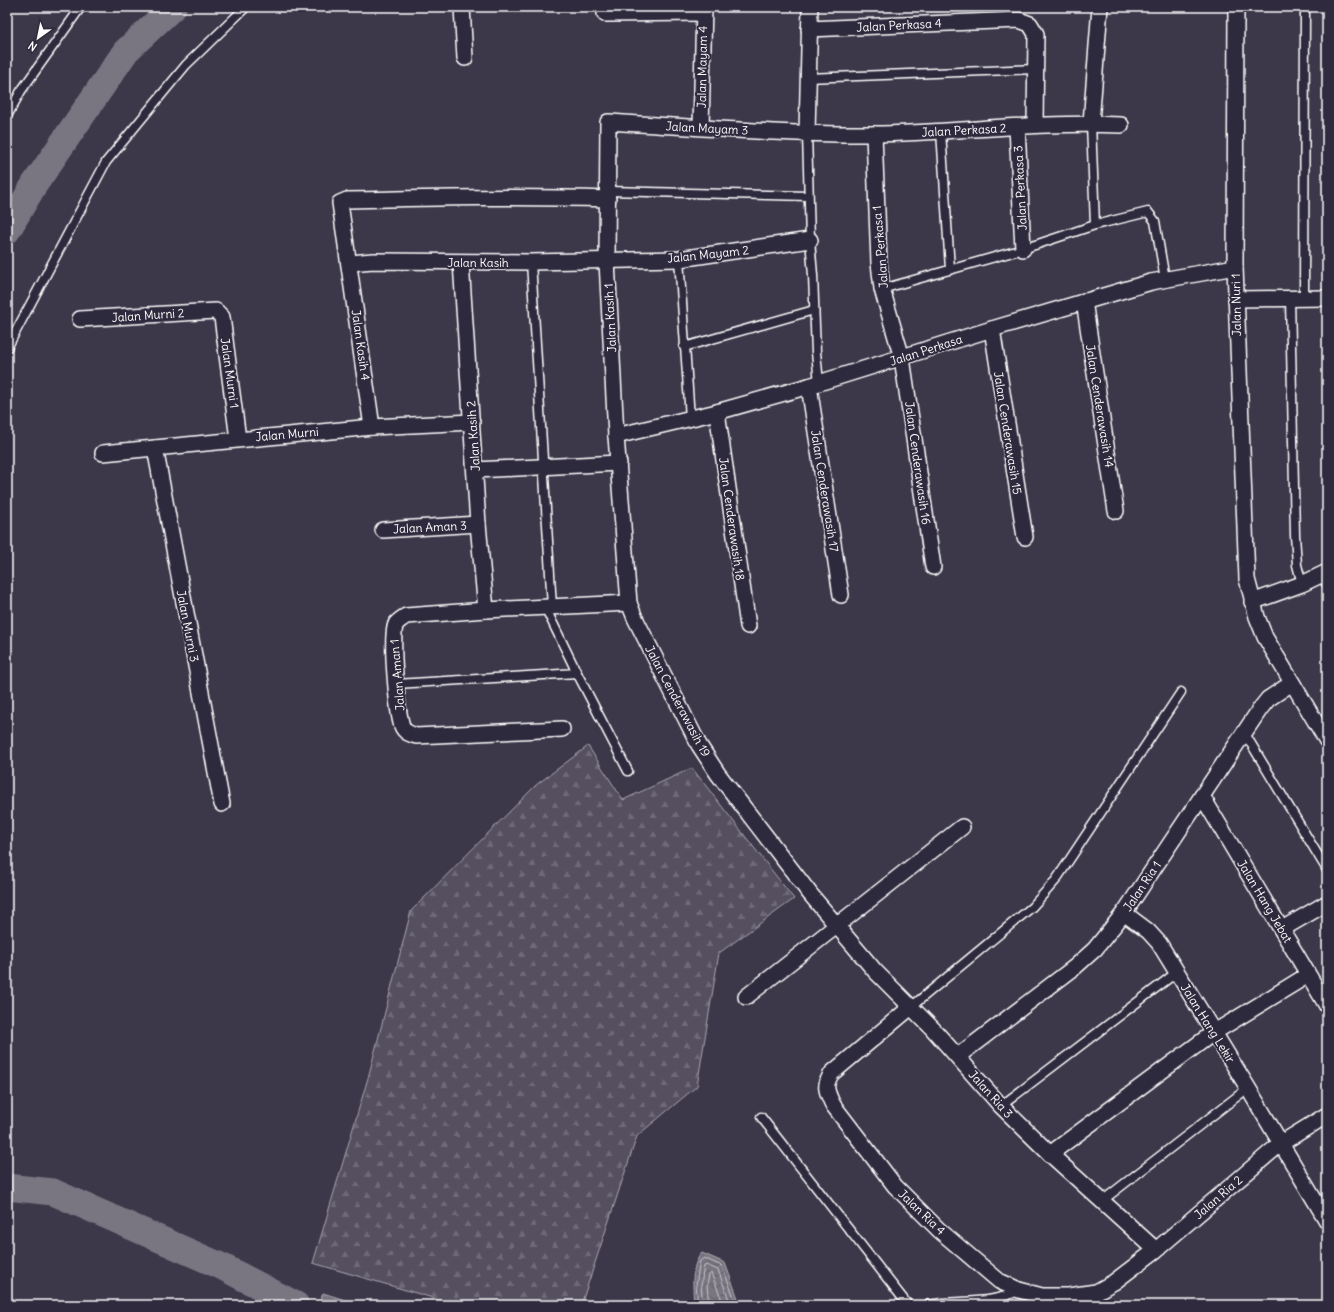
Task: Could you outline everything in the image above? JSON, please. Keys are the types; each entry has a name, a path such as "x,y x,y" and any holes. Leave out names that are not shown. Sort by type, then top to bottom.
{"street":[{"path":"462,7 465,58"},
{"path":"807,133 810,7"},
{"path":"1091,123 1100,29 1100,7"},
{"name":"Jalan Nuri 1","path":"1236,7 1235,267 1247,579 1252,602 1266,637 1327,741"},
{"path":"605,14 703,10"},
{"name":"Jalan Mayam 4","path":"701,127 703,10"},
{"name":"Jalan Perkasa 4","path":"809,29 1019,20 1030,24 1036,34 1035,126"},
{"name":"Jalan Mayam 3","path":"608,122 807,133"},
{"name":"Jalan Kasih 1","path":"608,122 607,261 616,436"},
{"name":"Jalan Perkasa 2","path":"807,133 874,134 1091,123 1121,125"},
{"name":"Jalan Perkasa 3","path":"1017,127 1024,248"},
{"name":"Jalan Perkasa 1","path":"874,134 879,263 882,289 902,358"},
{"name":"Jalan Kasih 4","path":"372,427 350,263 340,203 347,200 608,195"},
{"name":"Jalan Mayam 2","path":"607,261 679,259 810,240"},
{"name":"Jalan Kasih","path":"350,263 373,261 607,261"},
{"name":"Jalan Kasih 2","path":"461,262 478,524 486,610"},
{"name":"Jalan Perkasa","path":"616,436 717,412 902,358 1084,301 1165,279 1235,267"},
{"path":"1236,299 1327,298"},
{"name":"Jalan Cenderawasih 14","path":"1084,301 1116,511"},
{"name":"Jalan Murni 2","path":"80,319 216,311"},
{"name":"Jalan Murni 1","path":"216,311 222,317 238,439"},
{"name":"Jalan Cenderawasih 15","path":"992,329 1025,537"},
{"name":"Jalan Cenderawasih 16","path":"902,358 933,567"},
{"name":"Jalan Cenderawasih 17","path":"814,384 841,595"},
{"name":"Jalan Cenderawasih 18","path":"717,412 748,626"},
{"name":"Jalan Murni","path":"103,453 372,427 472,422"},
{"name":"Jalan Cenderawasih 19","path":"616,436 629,603 635,618 699,745 732,793 837,926"},
{"name":"Jalan Murni 3","path":"155,448 222,804"},
{"path":"475,470 619,463"},
{"name":"Jalan Aman 3","path":"383,530 478,524"},
{"path":"1252,602 1325,577"},
{"name":"Jalan Aman 1","path":"562,728 416,736 407,733 402,726 396,684 393,634 396,623 406,616 486,610 629,603"},
{"name":"Jalan Ria 1","path":"958,1056 1075,967 1095,949 1124,913 1244,732 1268,699 1292,683"},
{"name":"Jalan Hang Jebat","path":"1202,796 1327,1006"},
{"path":"746,997 962,827"},
{"path":"1282,929 1327,903"},
{"name":"Jalan Hang Lekir","path":"1124,913 1154,937 1248,1088 1327,1221"},
{"name":"Jalan Ria 3","path":"837,926 875,971 958,1056 1001,1106 1050,1154 1156,1250"},
{"path":"1050,1154 1213,1033 1308,975"},
{"name":"Jalan Ria 4","path":"911,1007 832,1073 826,1080 827,1090 833,1105 895,1186 939,1230 999,1281 1019,1290 1042,1296 1069,1296 1096,1292 1114,1282 1156,1250"},
{"name":"Jalan Ria 2","path":"1156,1250 1280,1144 1327,1115"}],"lane":[{"path":"7,116 21,91 81,7"},
{"path":"7,348 106,162 186,65 246,7"},
{"path":"1302,584 1297,565 1295,535 1297,298 1305,7"},
{"path":"808,78 1036,69"},
{"path":"1091,123 1095,225"},
{"path":"941,131 950,269"},
{"path":"807,133 808,196 816,352 814,384"},
{"path":"608,195 808,196"},
{"path":"882,289 1024,248 1095,225 1148,212 1155,222 1165,279"},
{"path":"679,259 690,418"},
{"path":"531,262 543,467 548,607 577,673 628,771"},
{"path":"684,347 814,310"},
{"path":"396,684 577,673"},
{"path":"911,1007 1032,907 1056,880 1182,692"},
{"path":"1244,732 1327,870"},
{"path":"1001,1106 1177,972"},
{"path":"1102,1201 1248,1088"},
{"path":"761,1117 908,1305"},
{"path":"927,1305 993,1299 1010,1295 1019,1290"}],"green space":[{"path":"588,746 623,800 692,768 794,899 719,953 697,1086 637,1136 581,1305 457,1305 313,1263 368,1078 411,911 536,785"}],"water":[{"path":"702,1253 725,1263 739,1301 742,1305 694,1305 694,1270 698,1258"},
{"path":"323,1293 361,1305 319,1305"}],"waterway":[{"path":"7,231 34,185 126,51 173,7"},
{"path":"7,1187 53,1192 221,1266 296,1305"}]}
